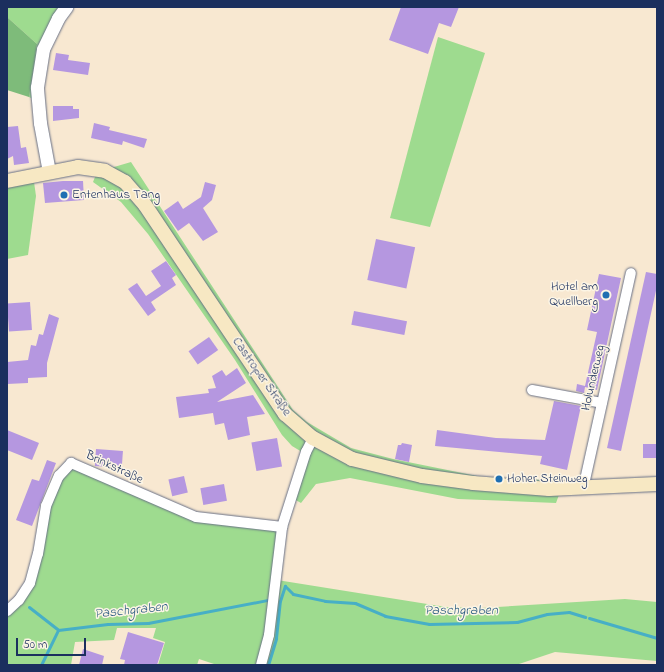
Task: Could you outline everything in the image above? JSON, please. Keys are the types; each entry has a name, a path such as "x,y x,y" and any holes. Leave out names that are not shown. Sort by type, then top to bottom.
{"main road":[{"name":"Castroper Straße","path":"7,182 78,167 105,171 125,182 145,205 285,414 313,438 352,459 422,476 473,483 549,489 583,489 657,484"}],"street":[{"path":"49,172 40,123 37,87 43,49 58,18 66,7"},
{"name":"Holunderweg","path":"583,489 631,273"},
{"path":"532,390 602,403"},
{"path":"261,665 269,635 282,527 306,452 313,438"},
{"name":"Brinkstraße","path":"7,611 19,600 30,583 38,554 46,506 59,476 71,463 196,517 282,527"}],"green space":[{"path":"7,7 60,7 33,99 29,97 30,80 37,44 7,17"},
{"path":"7,17 37,44 29,97 7,90"},
{"path":"438,37 485,53 430,227 390,218"},
{"path":"131,162 293,410 307,422 351,448 393,459 482,477 564,481 556,503 458,499 350,478 316,484 301,503 292,498 307,455 292,446 282,435 235,360 148,234 121,202 93,182 97,172"},
{"path":"33,175 36,196 28,255 7,259 7,181"},
{"path":"74,468 178,514 281,528 260,665 217,665 199,659 197,665 158,665 165,642 153,638 156,628 117,628 114,640 75,642 71,665 7,665 7,613 26,590 45,510 60,478"},
{"path":"277,580 446,607 481,608 625,599 657,602 657,661 555,652 516,665 263,665"}],"building":[{"path":"401,7 459,7 451,27 439,23 428,54 389,40"},
{"path":"56,53 69,55 68,60 90,63 88,75 53,70"},
{"path":"53,106 73,106 73,109 79,109 79,118 53,121"},
{"path":"94,123 110,127 109,130 147,139 144,148 123,141 122,145 91,138"},
{"path":"18,126 21,148 26,147 29,163 14,165 13,156 7,159 7,127"},
{"name":"Entenhaus Tang","path":"83,181 84,200 45,203 43,183"},
{"path":"205,182 216,185 212,200 203,208 218,232 203,241 189,223 178,231 164,211 178,201 183,209 201,197"},
{"path":"376,239 415,247 406,288 367,280"},
{"path":"166,261 176,275 172,278 176,285 151,302 156,310 148,316 128,289 137,283 146,296 161,286 151,271"},
{"path":"646,272 657,274 657,286 621,451 607,448"},
{"name":"Hotel am Quellberg","path":"599,274 621,278 597,390 585,387 584,393 576,391 577,384 585,386 597,332 587,330"},
{"path":"30,302 32,330 9,332 7,304"},
{"path":"354,311 407,321 404,335 351,325"},
{"path":"49,314 59,318 47,363 47,377 28,378 28,383 7,384 7,362 28,360 31,345 36,346 39,334 43,335"},
{"path":"209,337 218,350 198,364 189,351"},
{"path":"237,368 246,383 217,402 253,395 265,414 247,417 250,435 228,440 224,423 215,425 213,413 179,418 176,397 209,393 208,389 216,388 212,376 222,370 226,376"},
{"path":"554,401 581,406 567,470 540,464 542,456 435,446 437,430 496,438 545,440"},
{"path":"7,430 39,443 32,460 7,450"},
{"path":"277,438 282,467 256,471 251,443"},
{"path":"402,443 412,445 409,462 395,459 398,445 401,445"},
{"path":"643,444 657,444 657,458 643,458"},
{"path":"96,449 123,451 122,468 95,466"},
{"path":"47,460 56,463 32,526 16,520 32,479 39,481"},
{"path":"184,476 188,493 172,496 168,480"},
{"path":"224,484 227,501 203,505 200,488"},
{"path":"128,632 164,643 157,665 124,665 125,660 120,659"},
{"path":"83,649 104,656 102,665 79,665"}],"waterway":[{"name":"Paschgraben","path":"268,665 276,638 280,601 285,586 293,594 325,601 355,603 385,616 429,624 517,622 547,614 569,612 585,617"},
{"name":"Paschgraben","path":"41,665 58,630 108,624 148,623 267,600"},
{"path":"29,607 58,630"},
{"name":"Paschgraben","path":"589,618 657,638"}],"place":[{"name":"Entenhaus Tang","path":"64,195"},
{"name":"Hotel am Quellberg","path":"606,295"},
{"name":"Hoher Steinweg","path":"499,479"}]}
